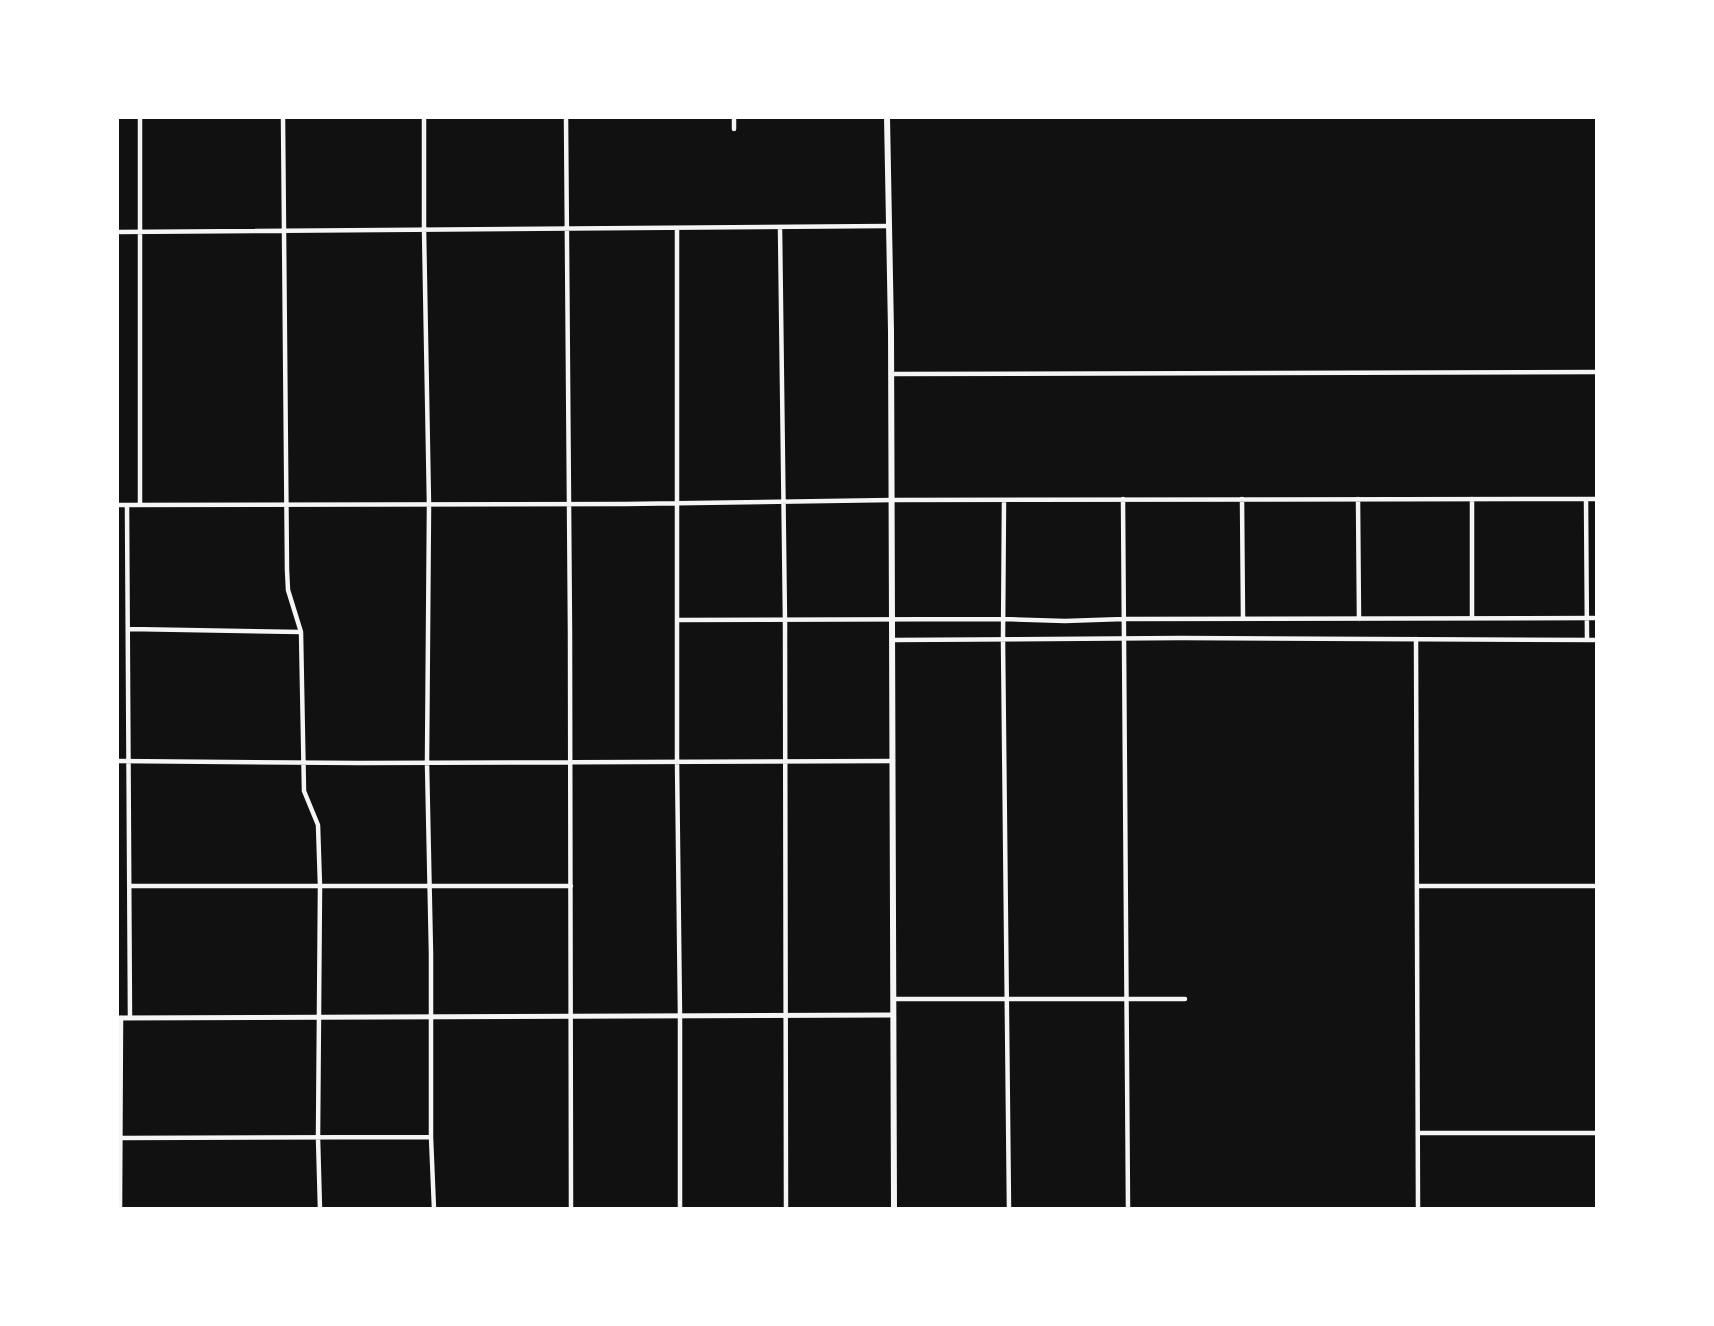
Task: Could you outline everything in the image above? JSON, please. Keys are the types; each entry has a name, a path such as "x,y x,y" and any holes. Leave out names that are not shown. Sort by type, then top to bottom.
{"main road":[{"path":"887,117 893,620 894,1207"}],"street":[{"path":"140,117 140,505"},
{"path":"283,117 288,590 301,632 304,790 318,825 320,1209"},
{"path":"424,117 429,505 427,763 433,1209"},
{"path":"566,117 571,1209"},
{"path":"734,117 734,130"},
{"path":"117,232 888,226"},
{"path":"780,227 786,761 786,1209"},
{"path":"677,228 680,1209"},
{"path":"891,374 1597,372"},
{"path":"1123,499 1128,1209"},
{"path":"1242,499 1243,619"},
{"path":"1358,499 1359,619"},
{"path":"1472,499 1472,618"},
{"path":"1586,499 1587,640"},
{"path":"117,505 1597,499"},
{"path":"1004,500 1009,1209"},
{"path":"127,505 130,1018"},
{"path":"678,620 1597,618"},
{"path":"129,629 301,632"},
{"path":"1416,639 1418,1209"},
{"path":"893,640 1597,640"},
{"path":"117,761 893,761"},
{"path":"130,886 570,886"},
{"path":"1418,886 1597,886"},
{"path":"894,999 1185,999"},
{"path":"120,1209 119,1018 894,1015"},
{"path":"1418,1133 1597,1133"},
{"path":"121,1138 431,1137"}]}
